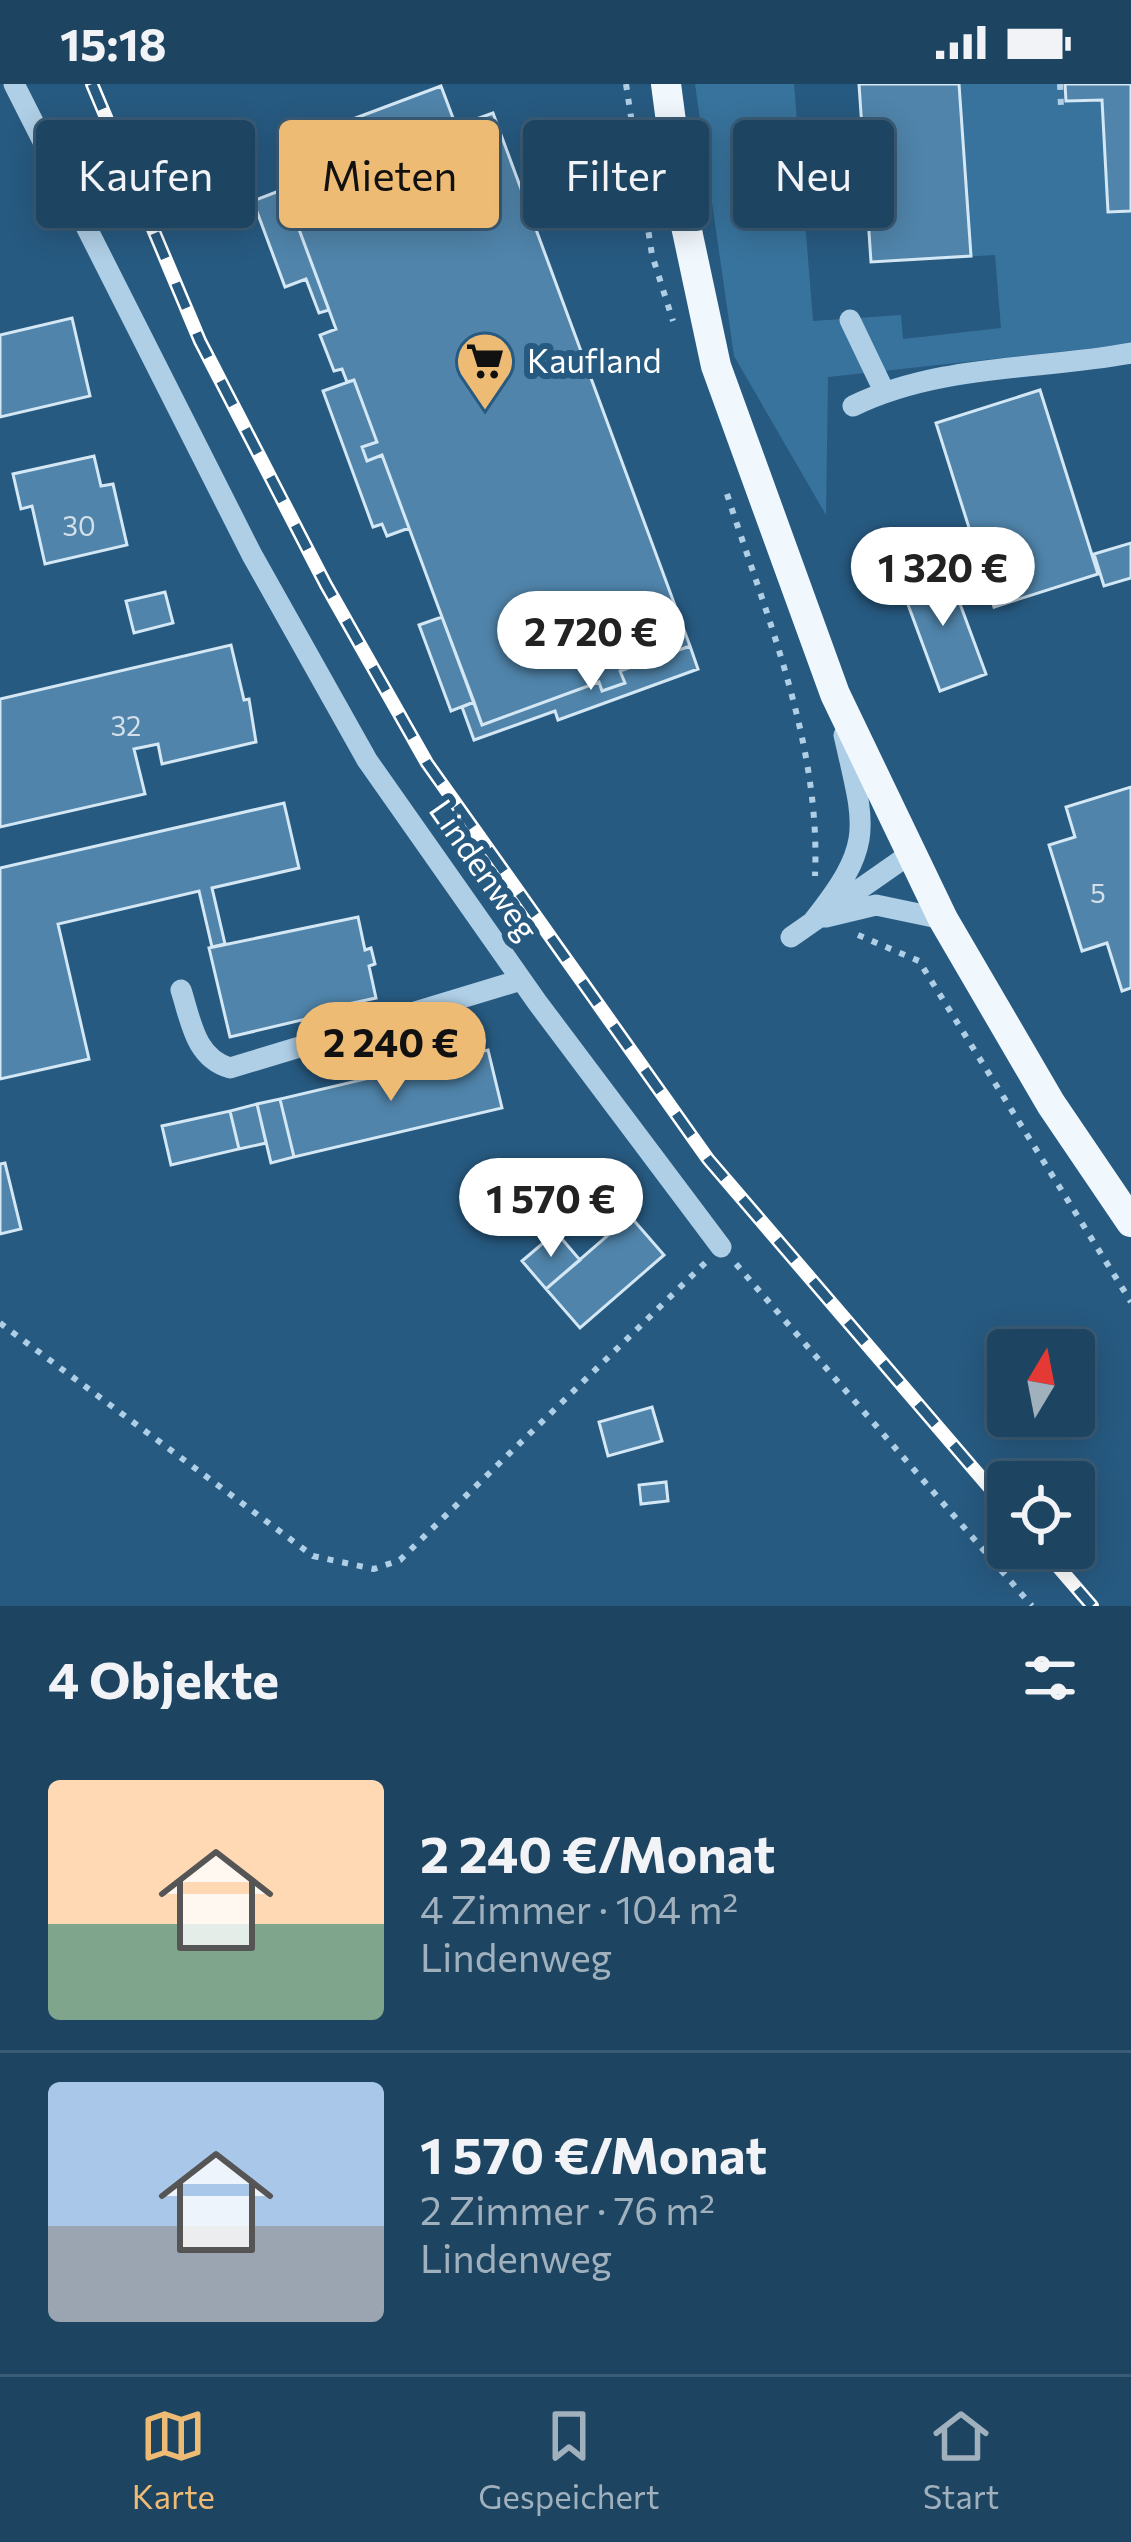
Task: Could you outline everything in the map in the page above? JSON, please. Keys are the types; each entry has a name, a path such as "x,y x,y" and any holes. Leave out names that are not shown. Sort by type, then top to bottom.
{"main road":[{"path":"666,84 683,212 716,366 835,694 943,919 1051,1104 1131,1222"}],"street":[{"name":"Lindenweg","path":"10,87 252,554 367,760 521,980 722,1247"},
{"path":"850,320 884,391"},
{"path":"853,406 884,391 940,378 1131,353"},
{"path":"814,920 849,875 860,847 859,800 835,694"},
{"path":"791,938 910,854"},
{"path":"814,920 876,905 943,919"},
{"path":"181,990 197,1043 212,1060 230,1068 521,980"}],"path":[{"path":"1060,84 1061,107"},
{"path":"0,1323 313,1556 374,1569 400,1560 722,1247 1032,1606"}],"shaded area":[{"path":"695,84 794,84 797,120 733,120 733,228 806,228 813,321 901,315 903,339 1001,328 995,255 871,262 869,228 894,228 894,120 861,120 859,84 1131,84 1131,344 828,377 826,515 734,356 709,182 709,120 700,120"}],"building":[{"path":"859,84 959,84 971,256 871,262 869,228 894,228 894,120 861,120"},
{"path":"1065,84 1131,84 1131,211 1108,212 1102,100 1066,101"},
{"path":"441,86 454,120 350,120"},
{"name":"Kaufland","path":"499,129 523,194 523,228 536,228 690,646 620,671 625,683 602,691 599,682 482,725 382,455 367,461 362,447 377,442 354,380 347,382 342,369 334,371 320,335 336,329 298,228 499,228"},
{"path":"279,191 279,228 299,228 329,310 319,313 306,279 285,287 255,200"},
{"path":"72,318 90,396 0,417 0,335"},
{"path":"354,380 377,442 362,447 367,461 382,455 409,528 387,536 382,524 373,527 323,391"},
{"path":"1040,390 1098,574 994,607 936,423"},
{"path":"94,456 101,486 113,484 127,545 45,564 32,506 21,509 13,474"},
{"path":"1131,543 1131,578 1104,586 1094,554"},
{"path":"946,566 986,674 940,691 900,583"},
{"path":"165,592 173,623 134,633 126,601"},
{"path":"442,617 474,702 451,711 419,625"},
{"path":"231,645 244,700 249,699 256,742 162,764 158,744 134,749 145,794 0,827 0,699"},
{"path":"690,646 698,669 558,720 555,711 474,740 462,707 474,702 482,725 599,682 602,691 625,683 620,671"},
{"path":"1131,787 1131,988 1122,991 1107,943 1082,951 1049,845 1075,837 1066,807"},
{"path":"284,803 299,868 212,888 225,944 212,947 199,891 58,924 89,1059 0,1079 0,868"},
{"path":"358,917 365,950 371,948 375,964 369,966 376,998 230,1037 209,948"},
{"path":"488,1050 502,1108 294,1157 280,1099"},
{"path":"280,1099 294,1157 271,1163 257,1104"},
{"path":"257,1104 266,1143 239,1149 230,1111"},
{"path":"230,1111 239,1149 171,1165 162,1126"},
{"path":"5,1163 21,1229 0,1234 0,1164"},
{"path":"630,1216 664,1255 580,1328 546,1289"},
{"path":"556,1232 580,1260 546,1289 522,1261"},
{"path":"652,1407 662,1441 608,1456 599,1422"},
{"path":"666,1482 668,1501 641,1504 639,1485"}],"railway":[{"path":"92,84 200,341 326,585 427,763 708,1159 987,1484"},
{"path":"1060,1569 1092,1606"}],"place":[{"name":"Kaufland","path":"485,412"}]}
